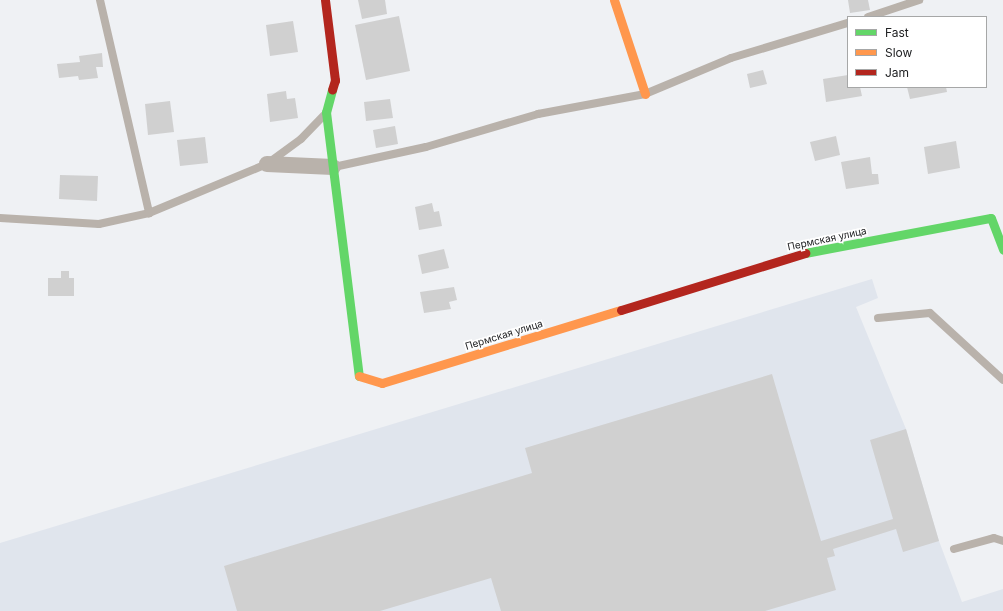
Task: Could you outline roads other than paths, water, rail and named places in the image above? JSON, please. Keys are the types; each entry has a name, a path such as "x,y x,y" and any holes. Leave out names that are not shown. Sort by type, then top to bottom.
{"street":[{"name":"Пермская улица","path":"325,0 335,80 326,112 359,376 382,383 806,252 991,218 1003,250"},
{"path":"614,0 645,94"},
{"path":"267,164 333,167"}],"lane":[{"path":"100,0 149,213"},
{"path":"871,16 919,0"},
{"path":"333,167 426,147 538,114 645,94 731,58 847,23"},
{"path":"0,218 99,224 149,213 267,164 301,139 326,112"},
{"path":"878,318 930,313 1003,380"},
{"path":"954,549 994,538 1003,541"}]}
